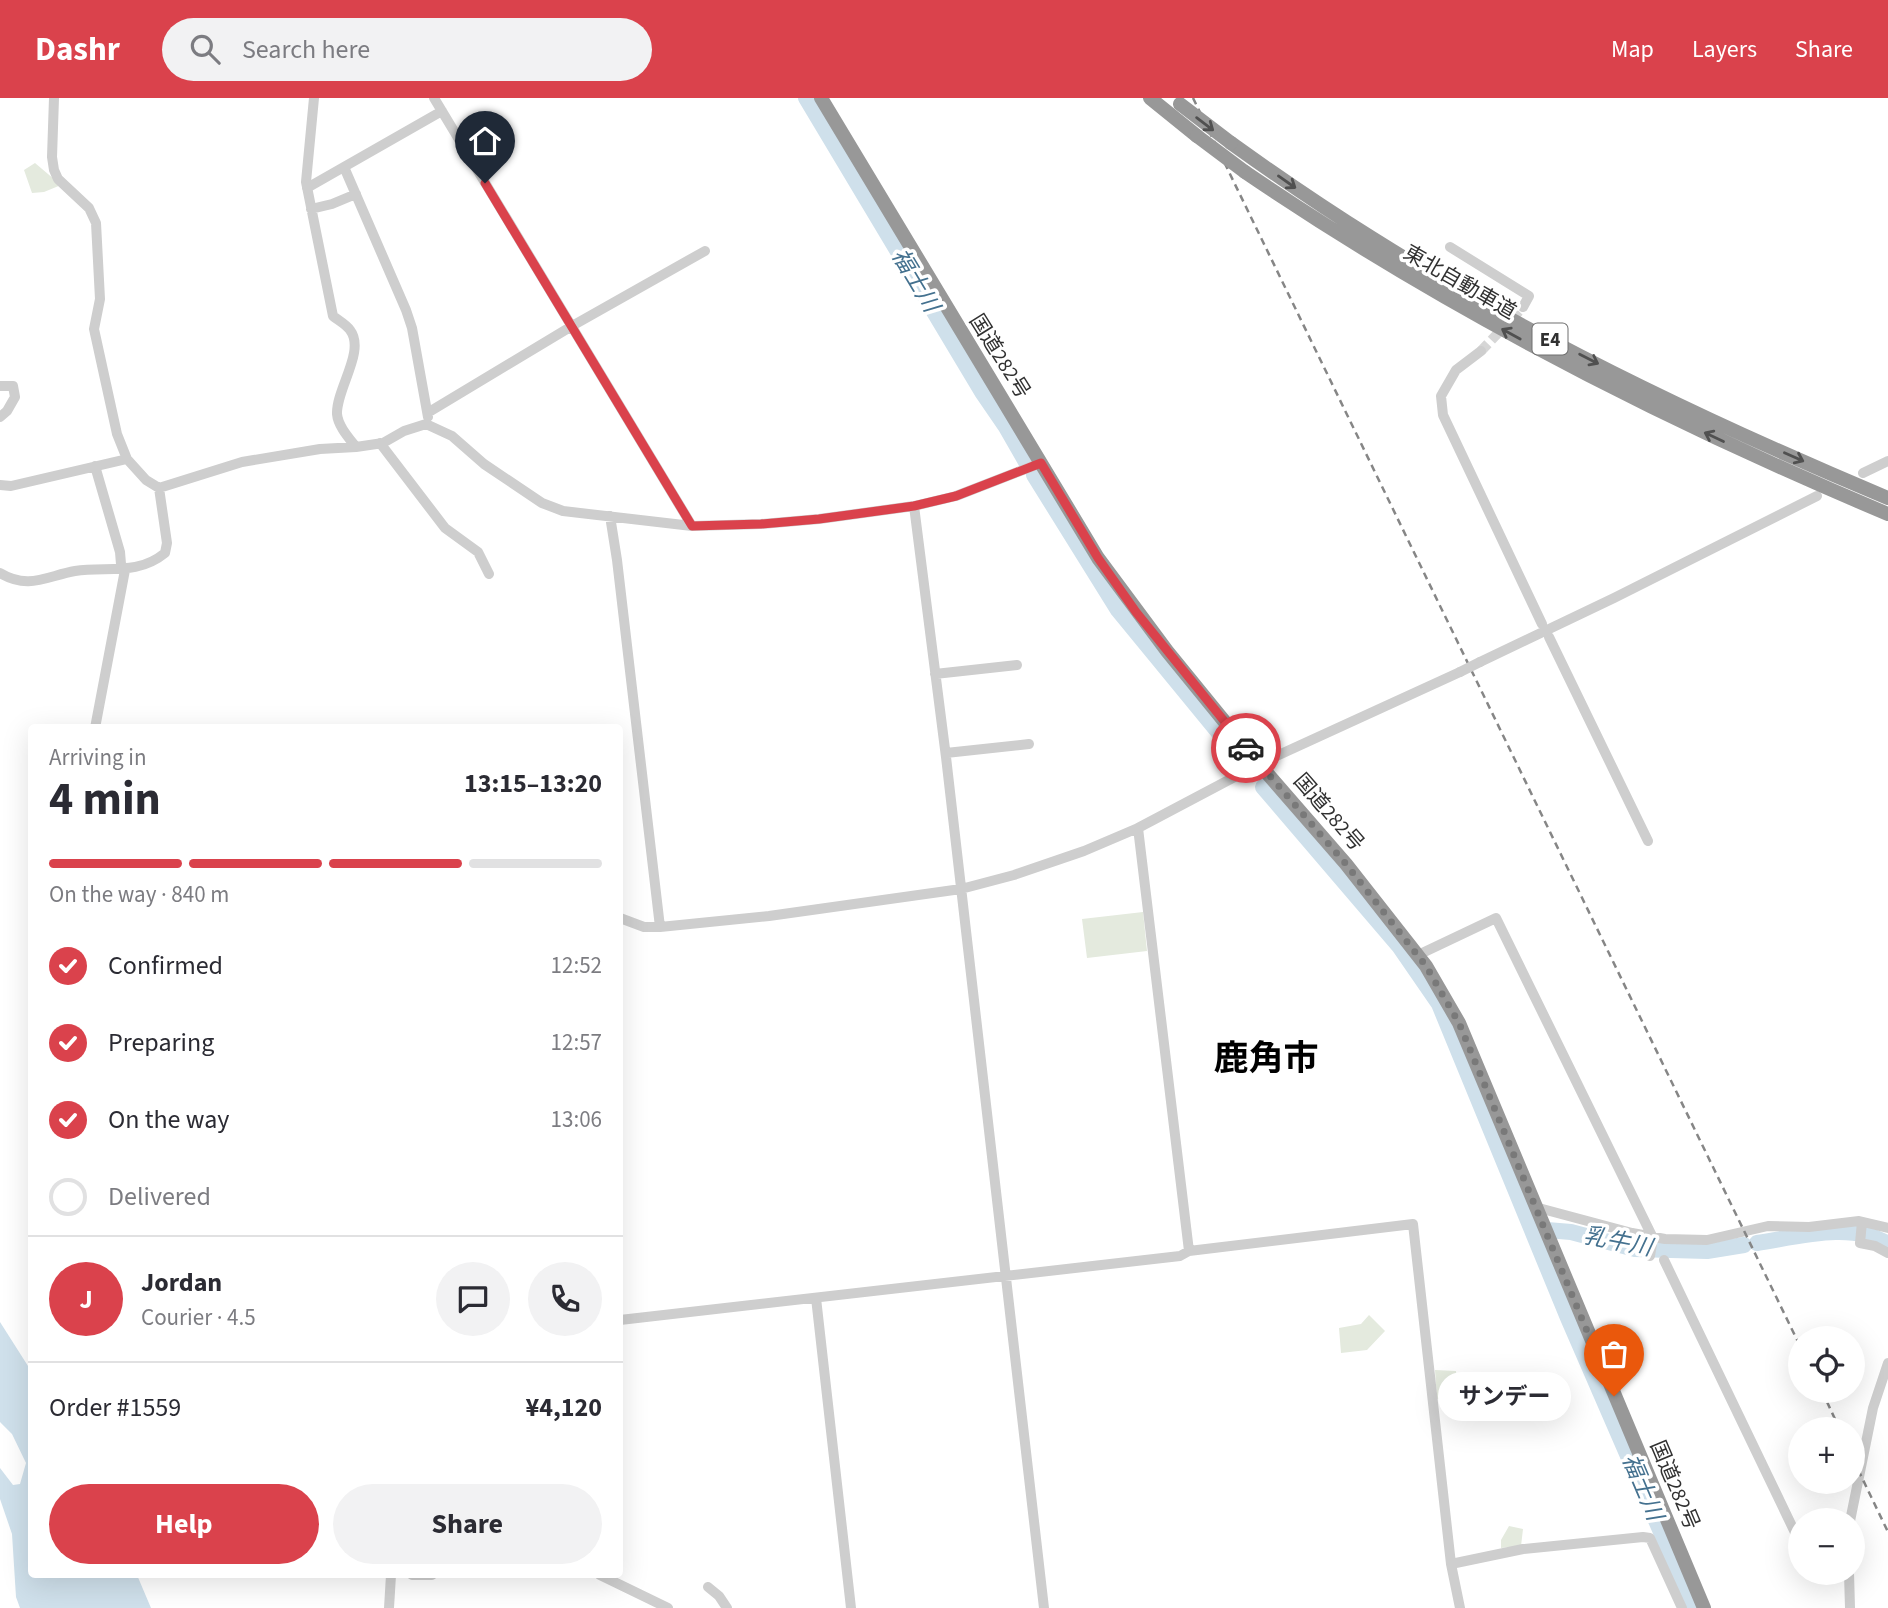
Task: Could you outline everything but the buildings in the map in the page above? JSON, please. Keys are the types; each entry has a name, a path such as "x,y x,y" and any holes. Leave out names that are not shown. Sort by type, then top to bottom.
{"highway":[{"name":"国道282号","path":"821,98 1098,558 1136,612 1259,764 1346,864 1418,955 1446,996 1704,1608"},
{"name":"東北自動車道","path":"1150,98 1245,172 1418,283 1549,355 1736,447 1888,514"},
{"name":"東北自動車道","path":"1176,101 1314,201 1436,277 1555,342 1742,434 1888,498"}],"street":[{"path":"54,98 54,170 58,179 89,208 96,223 100,299 94,329 117,434 127,459 146,480 159,488 242,462 320,449 380,443 404,430 426,424 452,436 484,464 542,503 563,511 692,526 819,519 914,506 956,496 1041,463"},
{"path":"314,98 306,182 333,316 351,330 356,346 343,383 337,414 340,424 356,447"},
{"path":"434,98 692,526"},
{"path":"307,188 442,111"},
{"path":"344,167 407,310 429,412 426,424"},
{"path":"311,209 356,194"},
{"path":"1450,247 1529,296 1523,307"},
{"path":"429,412 572,326 705,251"},
{"path":"1481,351 1456,370 1441,396 1443,415 1542,624"},
{"path":"0,386 13,386 15,397 0,417"},
{"path":"380,443 445,528 478,552 489,574"},
{"path":"0,485 11,486 127,459"},
{"path":"1863,473 1888,461"},
{"path":"95,466 120,552 121,564 125,570 95,724"},
{"path":"0,573 6,577 35,583 75,571 125,570 158,559 165,553 167,543 159,488"},
{"path":"623,919 643,927 660,928 769,916 961,889 1014,875 1072,855 1138,828 1259,764 1460,672 1817,496"},
{"path":"914,506 946,753 1044,1608"},
{"path":"610,516 618,560 660,928"},
{"path":"1549,637 1648,841"},
{"path":"935,674 1017,665"},
{"path":"946,753 1029,744"},
{"path":"1138,828 1189,1251"},
{"path":"1418,955 1496,918 1653,1240 1650,1256"},
{"path":"1537,1211 1653,1240 1707,1240 1768,1226 1809,1227 1862,1222 1888,1228"},
{"path":"1862,1222 1860,1243 1875,1246 1888,1253"},
{"path":"623,1320 1180,1256 1189,1251 1413,1224 1451,1564 1460,1608"},
{"path":"1664,1260 1788,1518"},
{"path":"816,1298 851,1608"},
{"path":"1853,1508 1873,1408 1888,1363"},
{"path":"1451,1564 1523,1549 1650,1538 1682,1608"},
{"path":"389,1608 391,1578"},
{"path":"606,1578 668,1608"},
{"path":"1849,1585 1850,1608"},
{"path":"708,1587 719,1596 727,1608"}],"shaded area":[{"path":"35,163 61,185 44,192 32,193 24,170"},
{"path":"1143,912 1147,951 1087,958 1082,919"},
{"path":"1369,1315 1385,1331 1367,1350 1341,1353 1339,1328 1361,1324"},
{"path":"1435,1370 1456,1371 1458,1397 1437,1399"},
{"path":"1509,1526 1523,1529 1521,1546 1501,1548 1501,1540"}],"water":[{"path":"0,1322 28,1366 28,1578 138,1578 151,1608 20,1608 16,1597 12,1534 0,1499 0,1468 13,1485 20,1484 26,1463 12,1434 0,1422"}],"waterway":[{"name":"福士川","path":"806,98 1026,462"},
{"name":"福士川","path":"1034,475 1118,610 1237,755"},
{"name":"福士川","path":"1263,787 1399,946 1439,1004 1568,1318 1694,1608"},
{"name":"乳牛川","path":"1535,1229 1571,1232 1635,1249 1707,1251 1744,1245"},
{"name":"乳牛川","path":"1757,1243 1841,1232 1874,1237 1888,1244"}],"tunnel":[{"path":"1481,351 1523,307"}],"railway":[{"path":"1193,98 1790,1326"},
{"path":"1828,1403 1834,1417"},
{"path":"1865,1484 1888,1532"}],"way so far":[{"path":"1246,748 1346,864 1426,966 1446,996 1614,1396"}],"place":[{"name":"サンデー","path":"1614,1396"}],"district":[{"name":"鹿角市","path":"1266,1058"}],"route":[{"path":"485,183 692,526 819,519 914,506 956,496 1041,463 1098,558 1136,612 1246,748"}]}
